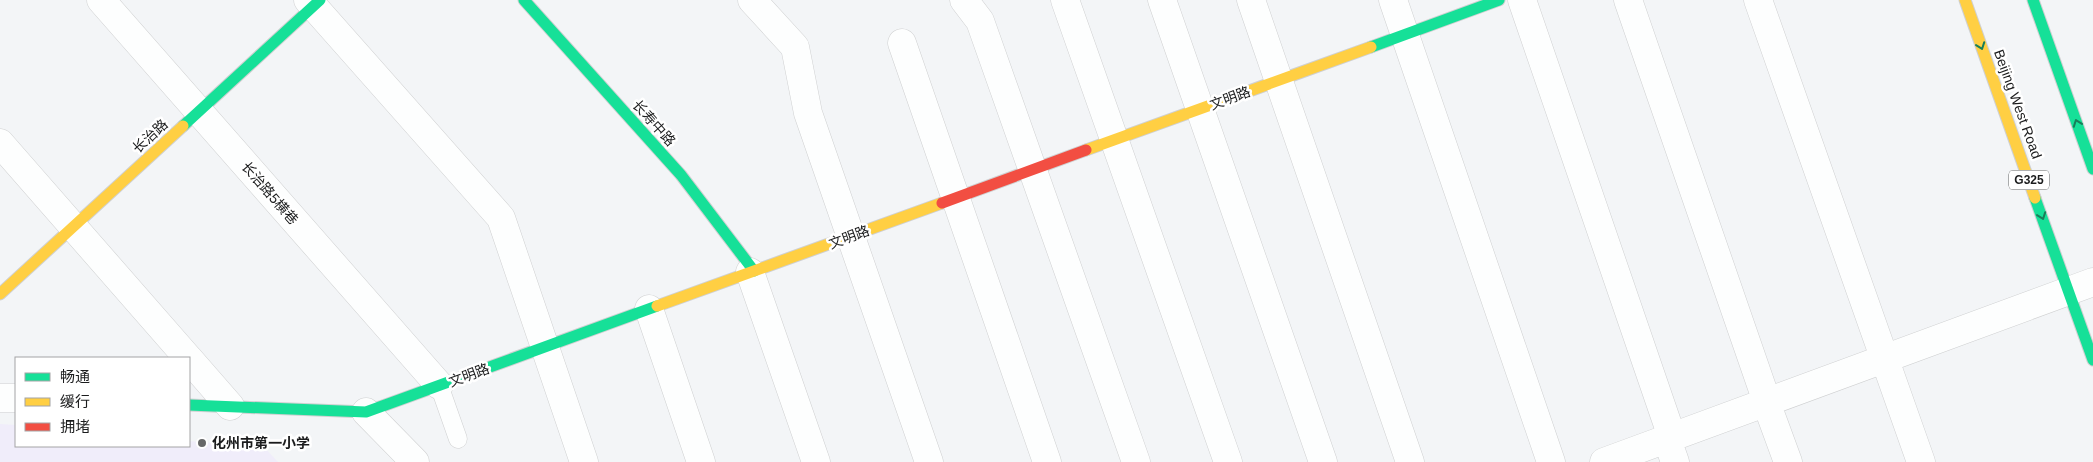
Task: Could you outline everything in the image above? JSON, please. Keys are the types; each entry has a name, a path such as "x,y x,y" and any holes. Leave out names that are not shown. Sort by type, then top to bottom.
{"main road":[{"name":"长寿中路","path":"524,0 681,175 752,272"},
{"name":"文明路","path":"190,405 366,412 1499,0"},
{"name":"Beijing West Road","path":"1965,0 2081,286 2093,360"},
{"path":"2033,0 2093,168"},
{"name":"长治路","path":"0,294 199,112 314,2"}],"street":[{"name":"长治路5横巷","path":"101,0 439,385"},
{"path":"752,0 795,47 808,113 929,462"},
{"path":"964,0 980,21 1136,462"},
{"path":"1065,0 1228,462"},
{"path":"1162,0 1323,462"},
{"path":"1250,0 1410,462"},
{"path":"1393,0 1551,462"},
{"path":"1522,0 1671,446"},
{"path":"1628,0 1788,462"},
{"path":"1758,0 1921,462"},
{"path":"314,2 501,218 584,462"},
{"path":"902,43 1046,462"},
{"path":"0,143 186,357"},
{"path":"752,272 816,462"},
{"path":"1604,462 1671,446 1767,402 2081,286"},
{"path":"649,309 701,462"},
{"path":"190,361 230,406"},
{"path":"0,398 15,398"},
{"path":"366,412 415,462"}],"lane":[{"path":"439,385 458,438"}],"shaded area":[{"name":"化州市第一小学","path":"0,424 15,425 15,447 190,447 190,441 265,448 278,462 0,462"}],"traffic: fast":[{"path":"183,126 320,0"},
{"path":"524,0 681,175 754,271"},
{"path":"1371,47 1499,0"},
{"path":"2033,0 2093,169"},
{"path":"2035,198 2093,360"},
{"path":"190,405 366,412 657,306"}],"traffic: slow":[{"path":"1965,0 2035,198"},
{"path":"1086,150 1371,47"},
{"path":"0,294 183,126"},
{"path":"657,306 942,203"}],"traffic: jam":[{"path":"942,203 1086,150"}],"place":[{"name":"化州市第一小学","path":"202,443"}]}
